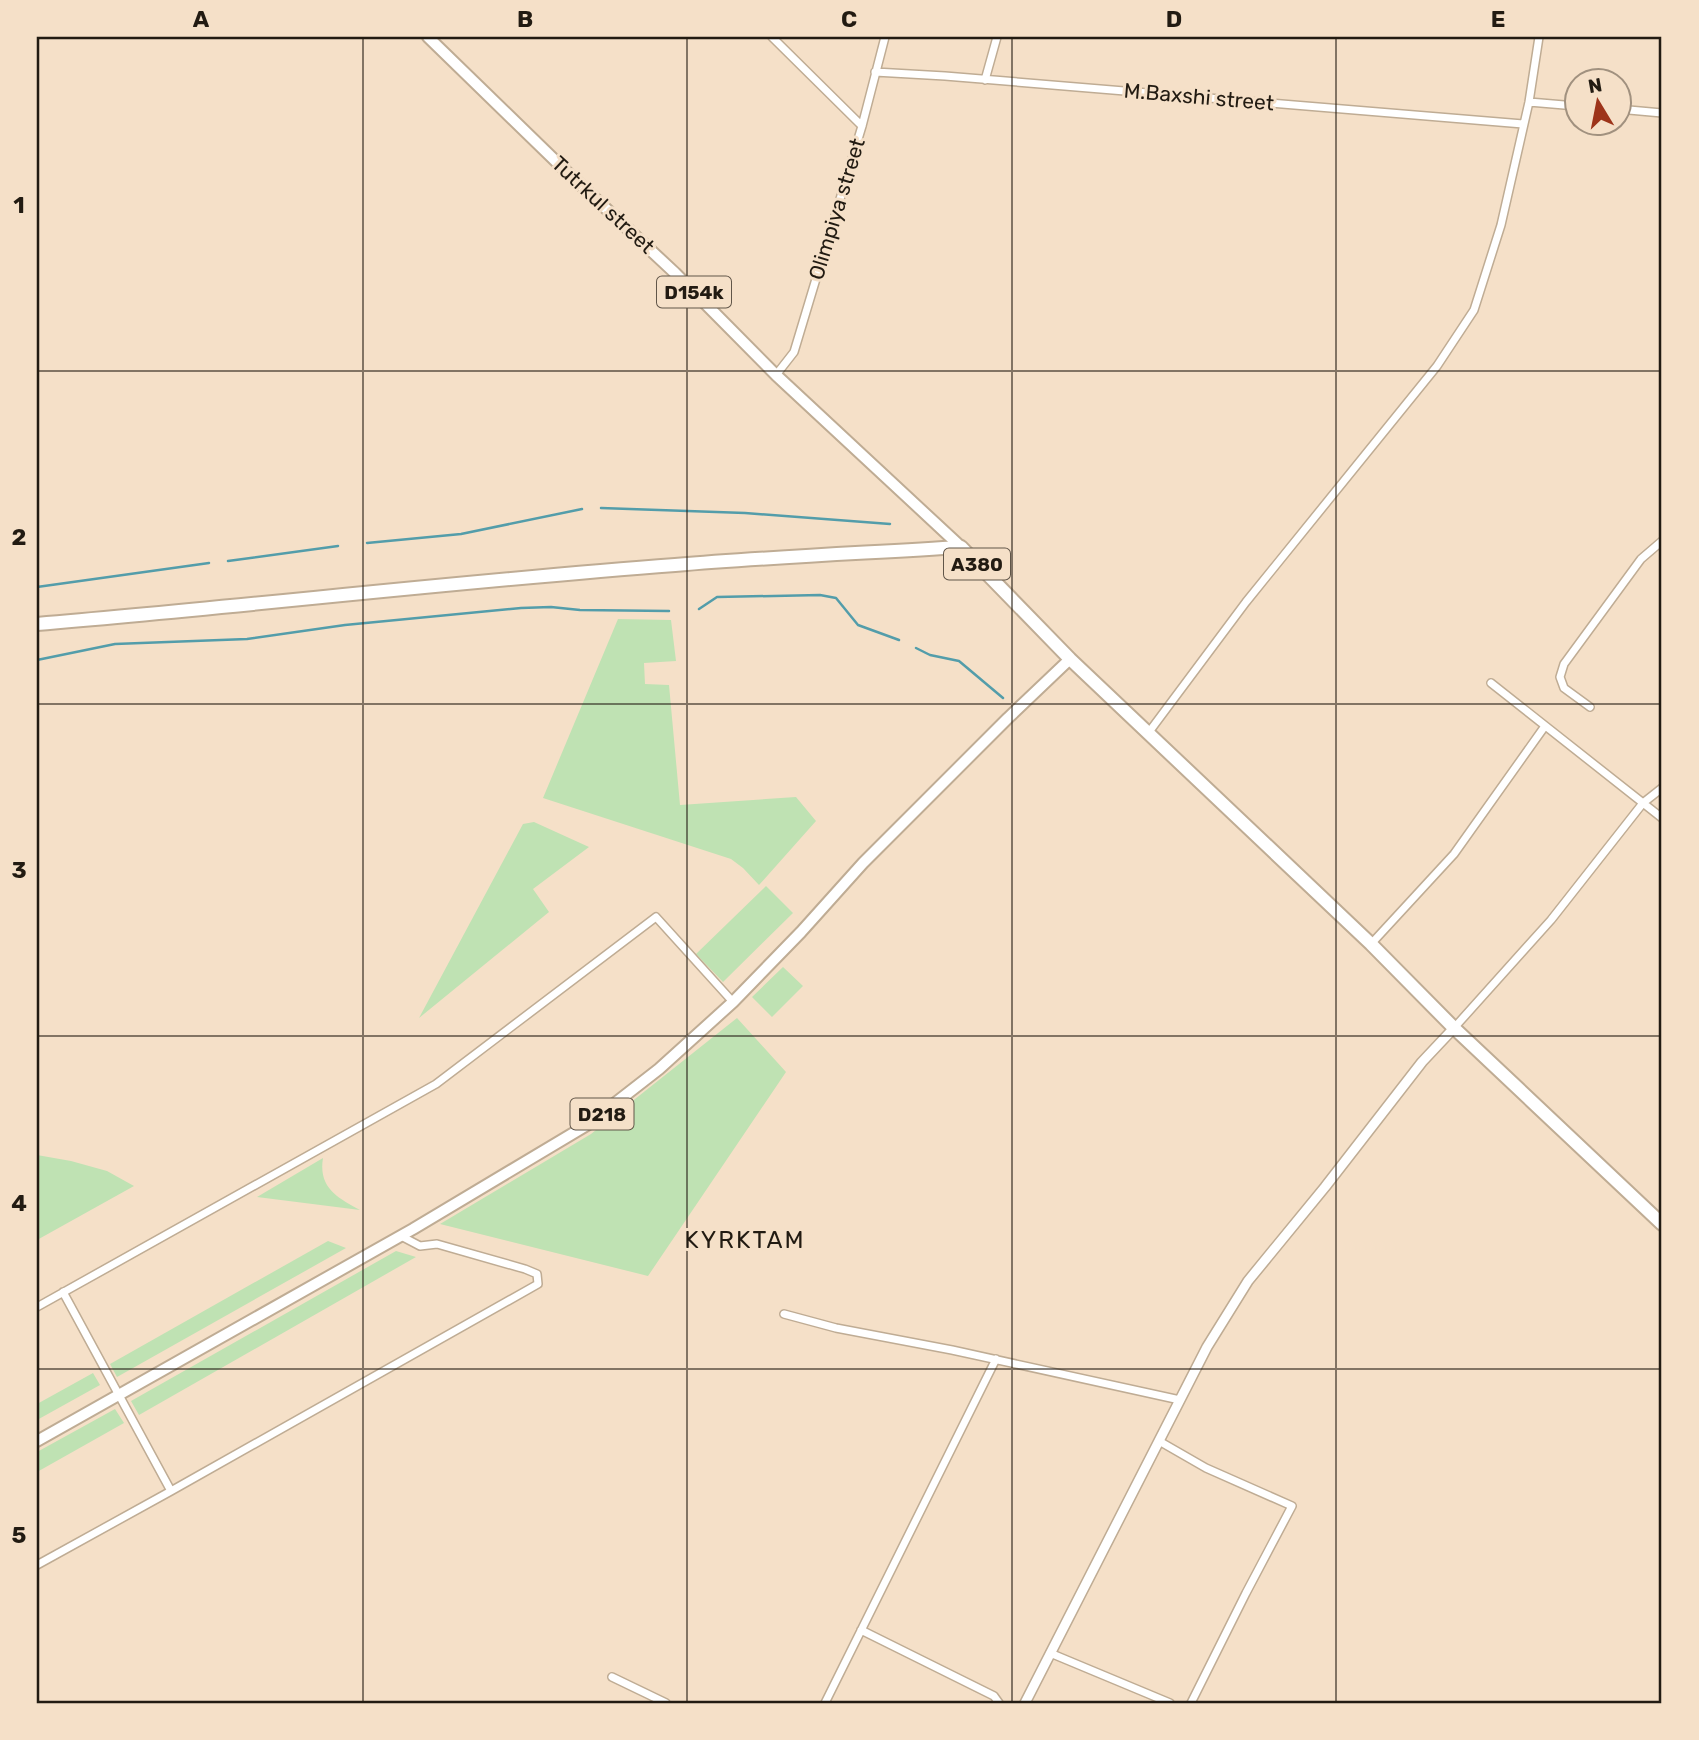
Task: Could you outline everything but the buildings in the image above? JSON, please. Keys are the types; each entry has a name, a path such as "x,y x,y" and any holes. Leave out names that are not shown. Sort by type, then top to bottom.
{"highway":[{"name":"A380","path":"37,624 676,565 961,547 1070,659 1371,944 1454,1028 1662,1223"}],"main road":[{"name":"Tutrkul street","path":"428,37 675,273 776,375 961,547"},
{"name":"D218","path":"37,1441 401,1236 587,1125 659,1069 733,1002 873,853 1070,659"}],"street":[{"path":"772,37 862,126"},
{"name":"Olimpiya street","path":"776,375 794,352 862,126 885,37"},
{"path":"985,80 997,37"},
{"path":"1149,732 1246,602 1437,366 1474,310 1501,225 1529,102 1539,37"},
{"name":"M.Baxshi street","path":"875,72 1523,124"},
{"path":"1529,102 1562,105"},
{"path":"1632,110 1662,113"},
{"path":"1590,707 1564,688 1560,677 1564,664 1641,559 1662,541"},
{"path":"1491,683 1662,818"},
{"path":"1371,944 1454,853 1545,726"},
{"path":"1025,1703 1207,1347 1248,1281 1422,1062 1551,919 1643,803 1662,788"},
{"path":"37,1307 436,1084 656,917 733,1002"},
{"path":"37,1565 538,1284 537,1274 525,1269 437,1244 420,1245 401,1236"},
{"path":"63,1292 171,1491"},
{"path":"784,1314 836,1328 996,1359 1180,1400"},
{"path":"825,1703 996,1359"},
{"path":"1159,1441 1206,1468 1292,1506 1191,1703"},
{"path":"861,1630 993,1696 999,1703"},
{"path":"1051,1654 1170,1703"},
{"path":"612,1677 661,1702"}],"green space":[{"path":"618,619 671,620 676,661 644,663 645,684 669,685 680,805 796,797 816,821 759,885 731,859 543,798"},
{"path":"534,822 589,847 533,889 549,912 419,1018 523,824"},
{"path":"766,886 793,913 723,982 696,954"},
{"path":"783,967 803,986 772,1017 752,997"},
{"path":"737,1018 786,1072 648,1276 440,1224 591,1134"},
{"path":"37,1155 107,1171 134,1186 37,1240"},
{"path":"323,1158 324,1177 331,1191 360,1210 257,1197"},
{"path":"328,1241 346,1248 117,1377 110,1364"},
{"path":"396,1251 416,1257 139,1415 131,1401"},
{"path":"93,1373 100,1385 37,1420 37,1404"},
{"path":"115,1409 124,1423 37,1472 37,1452"}],"waterway":[{"path":"601,508 745,513 890,524"},
{"path":"367,543 461,534 582,509"},
{"path":"228,561 338,546"},
{"path":"37,587 209,563"},
{"path":"699,609 717,597 820,595 836,598 858,625 899,640"},
{"path":"37,660 115,644 247,639 345,625 521,608 669,611"},
{"path":"916,648 930,655 959,661 1003,698"}],"district":[{"name":"KYRKTAM","path":"745,1240"}]}
